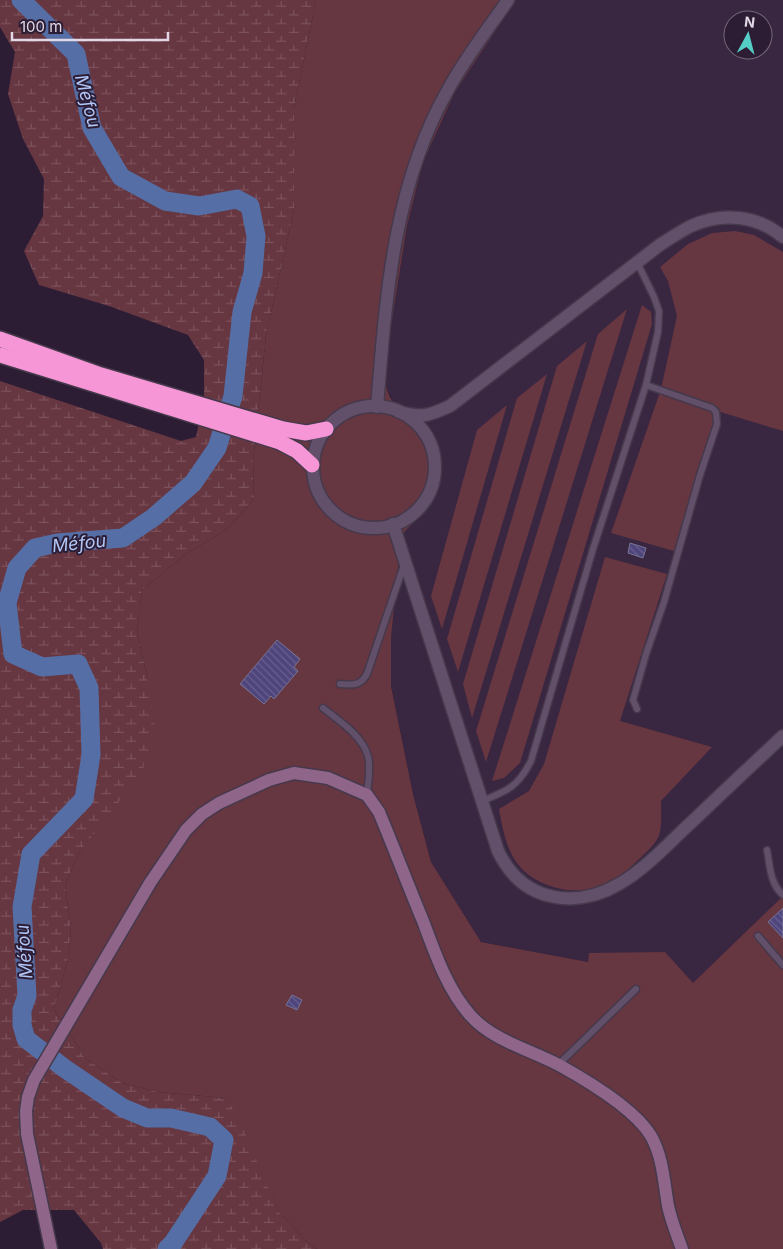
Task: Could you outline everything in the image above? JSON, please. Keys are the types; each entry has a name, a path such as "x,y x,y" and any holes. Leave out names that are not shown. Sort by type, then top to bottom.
{"highway":[{"path":"0,339 161,399"},
{"path":"0,355 161,399 281,436 326,429"},
{"path":"281,436 312,465"}],"main road":[{"path":"51,1249 27,1134 26,1112 28,1097 34,1080 58,1036 150,883 186,830 202,814 219,804 269,780 294,773 328,778 367,795 379,812 440,965 456,997 471,1016 495,1035 558,1065 607,1095 638,1118 651,1136 662,1164 669,1208 682,1249"}],"street":[{"path":"377,407 385,309 394,244 407,188 425,138 448,88 508,0"},
{"path":"399,412 409,418 424,433 432,452 434,473 429,493 408,517 393,524 382,527 364,527 347,522 333,512 321,499 314,483 312,465 316,446 326,429 334,421 349,412 366,407 377,407 417,416 430,415 450,406 661,244 691,226 722,217 753,220 776,231 783,237"},
{"path":"393,524 498,851 504,863 523,884 538,893 570,900 584,899 620,884 647,865 783,736"}],"lane":[{"path":"482,801 505,792 515,784 524,774 530,761 593,549 646,385 658,332 659,311 638,262"},
{"path":"637,708 632,700 664,602 700,475 717,424 716,412 712,408 646,385"},
{"path":"340,684 352,685 362,681 367,674 405,564"},
{"path":"323,708 347,727 362,743 368,756 367,795"},
{"path":"767,850 772,876 777,890 783,895"},
{"path":"758,936 783,965"},
{"path":"558,1065 636,989"}],"shaded area":[{"path":"516,0 783,0 783,896 693,984 589,953 588,962 481,942 431,862 413,794 391,686 391,638 401,537 405,530 434,499 441,472 435,446 430,436 409,414 395,404 387,390 384,376 407,226 423,162 455,92"}],"green space":[{"path":"0,0 316,0 294,108 294,210 266,335 253,462 254,499 226,530 187,553 142,590 137,632 148,681 155,729 142,772 79,853 65,885 71,928 68,959 54,1009 85,1058 122,1083 158,1092 226,1098 240,1121 280,1213 306,1241 317,1249 103,1249 101,1243 74,1210 23,1210 0,1222 0,381 181,441 196,437 204,400 204,360 188,335 109,306 39,285 24,251 43,216 44,179 23,139 8,94 15,52 0,27"},
{"path":"316,0 516,0 455,92 423,162 407,226 385,363 386,384 391,399 427,433 433,443 440,464 438,488 430,506 401,537 391,638 391,686 413,794 431,862 481,942 588,962 589,953 665,952 693,983 783,896 783,1249 317,1249 306,1241 280,1213 226,1098 158,1092 122,1083 85,1058 54,1009 68,959 71,928 65,885 79,853 98,827 148,681 137,632 142,590 187,553 226,530 254,499 253,462 266,335 294,210 294,108"},
{"path":"735,231 754,235 783,252 783,431 717,411 674,551 611,533 661,389 677,316 668,281 660,267 688,244 712,233"},
{"path":"642,305 651,312 652,324 520,763 504,778 492,781"},
{"path":"627,309 486,762 476,731 598,334"},
{"path":"587,341 472,718 463,684 557,366"},
{"path":"547,374 458,672 447,639 517,398"},
{"path":"507,405 442,629 431,596 477,430"},
{"path":"605,557 667,574 620,721 712,747 661,801 660,832 651,848 624,873 605,885 588,890 563,889 539,881 520,867 508,846 499,809 529,791 544,764"}],"building":[{"path":"630,543 646,548 643,558 628,553"},
{"path":"277,640 300,659 294,667 298,671 274,699 271,696 264,704 240,684"},
{"path":"783,908 783,938 768,922"},
{"path":"292,995 302,1000 297,1010 286,1005"}],"waterway":[{"name":"Méfou","path":"21,0 76,54 92,128 121,177 165,201 199,206 237,199 250,206 256,236 253,273 242,312 233,396 217,448 193,483 154,517 123,538 57,543 35,548 17,568 7,603 13,654 42,667 78,664 89,688 91,755 84,799 31,854 22,907 27,996 22,1010 22,1025 26,1039 64,1068 123,1108 147,1118 171,1118 210,1127 224,1140 217,1176 173,1243 167,1249"}]}
